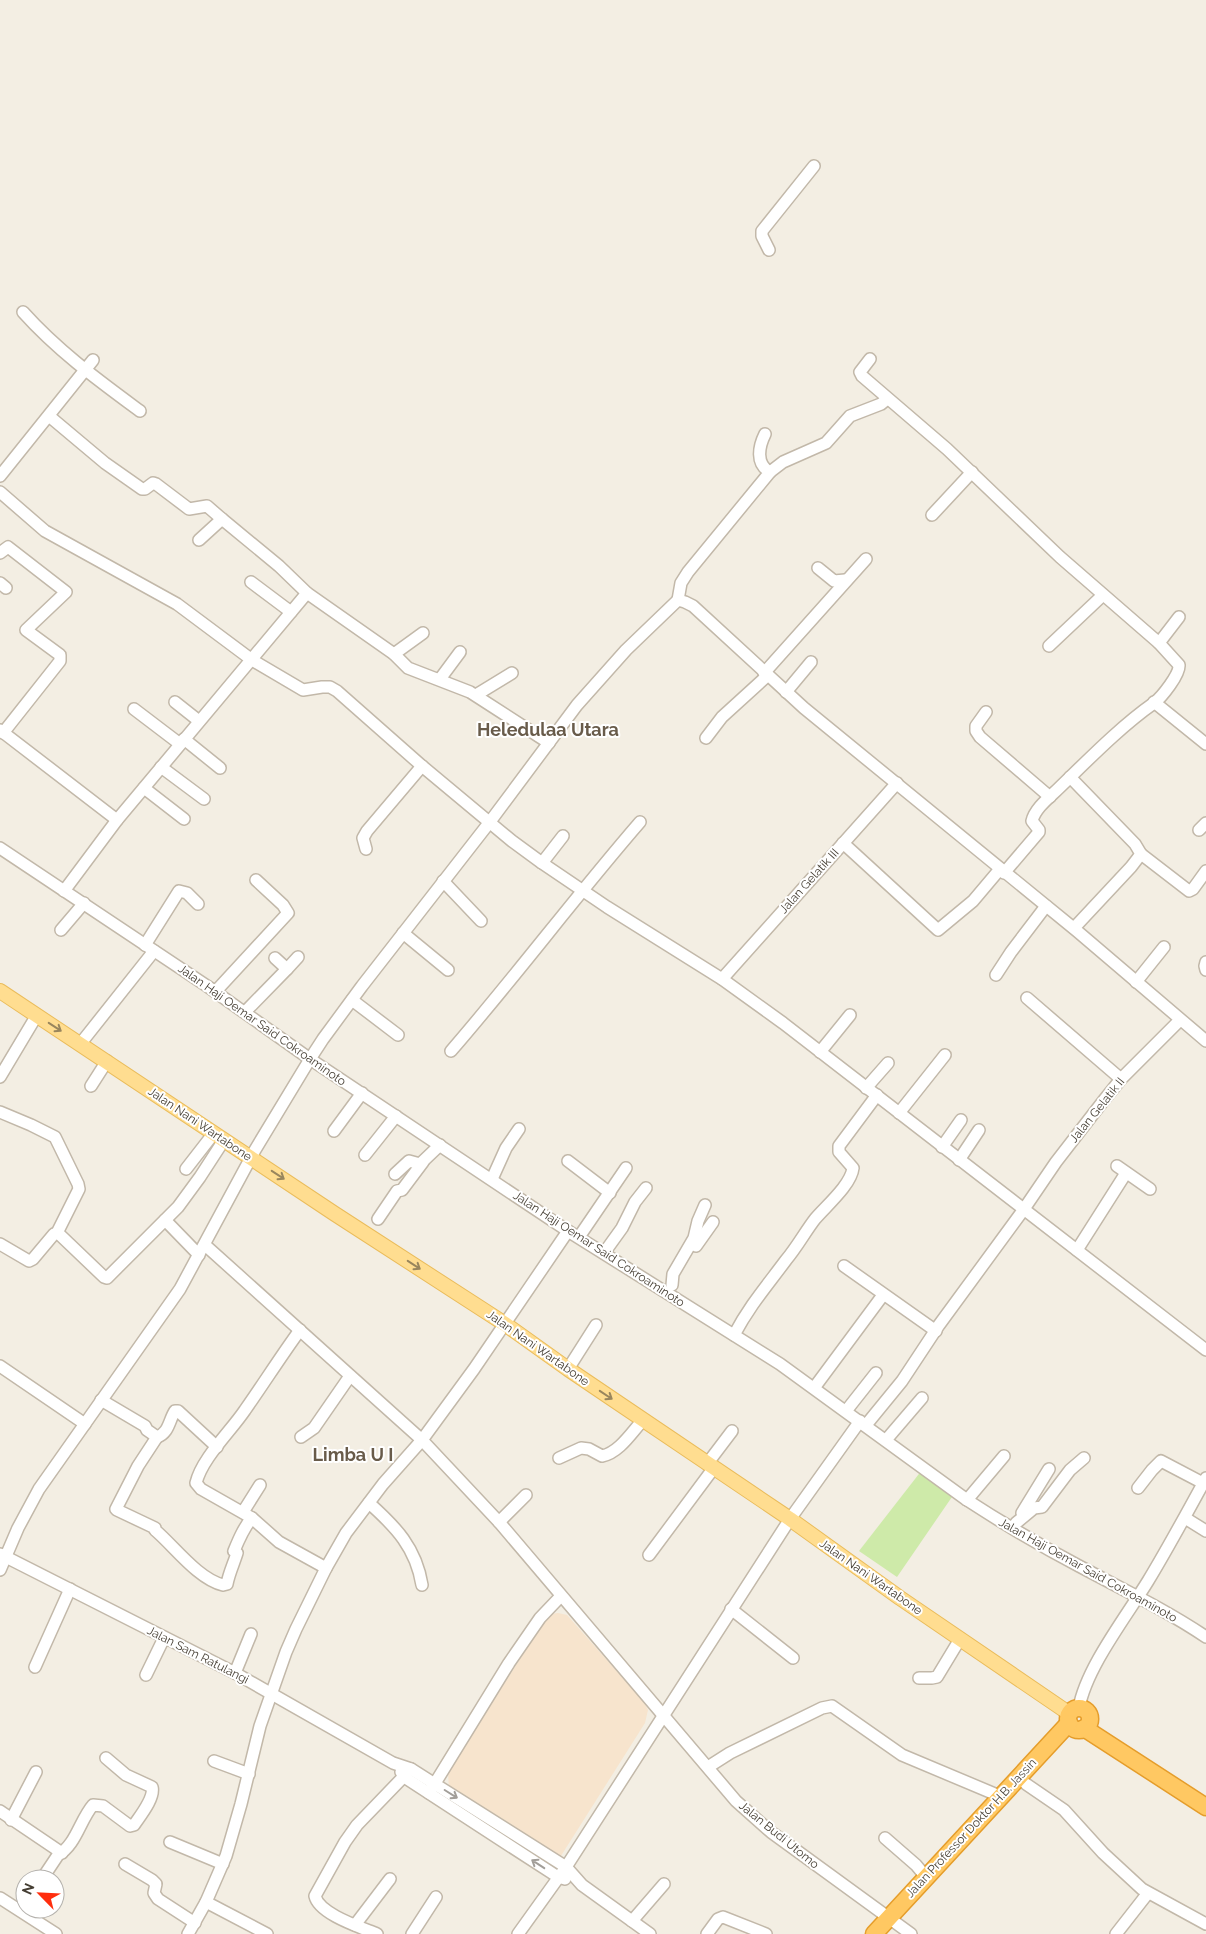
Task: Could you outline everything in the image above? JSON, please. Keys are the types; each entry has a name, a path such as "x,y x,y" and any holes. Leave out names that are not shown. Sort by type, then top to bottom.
{"highway":[{"name":"Jalan Professor Doktor H.B. Jassin","path":"890,1926 926,1877 1026,1784 1078,1721"},
{"name":"Jalan Professor Doktor H.B. Jassin","path":"874,1934 890,1926 971,1837 1002,1798 1078,1721"},
{"name":"Jalan Nani Wartabone","path":"1078,1721 1126,1743 1206,1797"},
{"name":"Jalan Nani Wartabone","path":"1078,1721 1206,1807"}],"main road":[{"name":"Jalan Nani Wartabone","path":"0,991 505,1324 710,1467 790,1519 881,1585 1078,1721"}],"street":[{"path":"769,250 762,236 762,231 814,166"},
{"path":"23,312 49,340 85,370 140,411"},
{"path":"0,476 93,360"},
{"path":"843,843 938,930 973,901 1039,832 1032,819 1050,797 1135,716 1154,702 1180,669 1178,663 1159,643 1060,557 947,449 862,376 860,373 866,364"},
{"path":"0,1570 3,1555 40,1489 180,1289 251,1157 310,1059 403,932 600,678 678,600 681,583 688,572 770,472 783,462 826,442 850,416 877,406 887,399"},
{"path":"49,416 105,463 142,489 145,490 153,483 189,510 206,506 279,566 307,593 394,654 408,668 440,679 476,695 549,743"},
{"path":"765,434 759,455 763,466 770,472"},
{"path":"932,515 972,472"},
{"path":"0,492 45,531 177,604 252,660 303,690 330,687 337,691 489,823 583,891 722,980 783,1022 1206,1350"},
{"path":"199,540 222,519"},
{"path":"0,553 8,547 66,592 26,630 60,655 61,658 2,732 117,820"},
{"path":"706,738 722,717 765,674 845,580 866,559"},
{"path":"818,568 834,581 845,580"},
{"path":"251,582 291,612"},
{"path":"64,891 117,820 307,593"},
{"path":"1049,646 1103,595"},
{"path":"678,600 693,606 786,692 1074,928 1206,1041"},
{"path":"1159,643 1180,617"},
{"path":"394,654 423,633"},
{"path":"440,679 460,652"},
{"path":"786,692 811,662"},
{"path":"476,695 512,673"},
{"path":"175,702 199,722"},
{"path":"1154,702 1206,744"},
{"path":"134,709 220,768"},
{"path":"986,712 976,726 976,731 980,737 1050,797"},
{"path":"366,849 363,838 367,831 422,766"},
{"path":"161,767 204,799"},
{"path":"1070,777 1135,844 1141,854 1189,891 1193,889 1206,871"},
{"name":"Jalan Gelatik III","path":"722,980 897,783"},
{"path":"144,788 184,819"},
{"path":"451,1051 504,991 640,822"},
{"path":"542,863 563,836"},
{"name":"Jalan Haji Oemar Said Cokroaminoto","path":"0,848 246,1012 310,1059 568,1231 670,1289 734,1336 814,1388 967,1500 1159,1608 1206,1638"},
{"path":"1074,928 1132,867 1141,854"},
{"path":"216,992 288,913 283,905 256,880"},
{"path":"443,881 481,922"},
{"path":"80,1043 149,948 179,892 187,893 198,904"},
{"path":"61,930 84,903"},
{"path":"996,975 1046,906"},
{"path":"403,932 448,970"},
{"path":"1136,982 1164,947"},
{"path":"246,1012 298,956"},
{"path":"275,958 287,969"},
{"path":"1206,962 1206,970"},
{"path":"1026,998 1121,1079"},
{"path":"352,1000 398,1035"},
{"path":"0,1077 37,1015"},
{"path":"820,1052 850,1015"},
{"name":"Jalan Gelatik II","path":"518,1934 566,1867 790,1519 863,1423 902,1381 939,1325 1056,1162 1121,1079 1180,1020"},
{"path":"899,1113 945,1055"},
{"path":"92,1086 107,1061"},
{"path":"866,1088 888,1063"},
{"path":"334,1131 362,1093"},
{"path":"734,1336 756,1298 853,1172 854,1168 839,1152 839,1146 877,1095"},
{"path":"0,1112 55,1137 79,1188 57,1233 33,1259 29,1261 0,1244"},
{"path":"365,1155 396,1116"},
{"path":"942,1147 961,1120"},
{"path":"492,1179 506,1148 519,1129"},
{"path":"959,1160 979,1130"},
{"path":"186,1169 219,1136"},
{"path":"57,1233 106,1278 178,1207 200,1177 219,1136"},
{"path":"378,1220 397,1191 402,1190 423,1162 440,1145"},
{"path":"394,1174 409,1160 418,1164 423,1162"},
{"path":"568,1161 610,1193"},
{"path":"579,1237 626,1168"},
{"path":"1077,1250 1121,1169 1150,1189"},
{"path":"604,1253 622,1228 635,1202 646,1188"},
{"path":"670,1289 673,1274 694,1238 698,1221 705,1206"},
{"path":"165,1220 199,1256"},
{"path":"670,1289 713,1222"},
{"path":"188,1934 206,1902 223,1864 234,1829 260,1726 296,1629 326,1568 346,1533 422,1440 474,1369 568,1231"},
{"name":"Jalan Budi Utomo","path":"205,1245 422,1440 499,1522 736,1802 890,1926 911,1934"},
{"path":"844,1266 882,1295 936,1331"},
{"path":"814,1388 882,1295"},
{"path":"568,1369 596,1326"},
{"path":"300,1330 246,1409 217,1447 203,1468 196,1483 201,1489 248,1515 279,1542 326,1568"},
{"path":"0,1366 85,1424"},
{"path":"846,1411 876,1373"},
{"path":"300,1437 314,1428 350,1376"},
{"path":"886,1440 922,1398"},
{"path":"101,1400 157,1436"},
{"path":"217,1447 178,1411 175,1411 167,1430 162,1435 157,1436 138,1466 116,1509 155,1528 180,1553 184,1560 223,1585 227,1584 237,1553 234,1551 247,1523 248,1515 260,1485"},
{"path":"559,1458 581,1448 589,1449 602,1456 607,1455 621,1445 643,1420"},
{"path":"649,1555 710,1467 732,1431"},
{"path":"967,1500 1004,1456"},
{"path":"1014,1526 1034,1508 1042,1507 1070,1470 1084,1458"},
{"path":"1078,1721 1086,1686 1110,1641 1185,1518 1205,1481 1160,1461 1138,1488"},
{"path":"1014,1526 1049,1469"},
{"path":"499,1522 526,1495"},
{"path":"369,1503 398,1530 418,1567 422,1585"},
{"path":"1185,1518 1206,1531"},
{"name":"Jalan Sam Ratulangi","path":"3,1555 272,1692 566,1867 582,1885 650,1934"},
{"path":"35,1667 70,1589"},
{"path":"432,1788 509,1662 540,1618 561,1596"},
{"path":"731,1609 793,1658"},
{"path":"235,1673 251,1634"},
{"path":"146,1675 164,1638"},
{"path":"919,1678 937,1676 960,1639"},
{"path":"708,1767 730,1753 822,1708 832,1706 860,1728 902,1755 1002,1798"},
{"path":"49,1869 71,1841 93,1805 103,1806 132,1826 136,1823 151,1795 153,1790 149,1785 126,1775 106,1758"},
{"path":"214,1761 248,1774"},
{"path":"11,1820 36,1772"},
{"path":"377,1934 321,1908 315,1896 353,1831 407,1773"},
{"path":"1026,1784 1064,1810 1110,1859 1148,1893 1206,1924"},
{"name":"Jalan Sam Ratulangi","path":"432,1788 558,1877 582,1885"},
{"path":"0,1811 62,1853"},
{"path":"885,1838 912,1861 926,1877"},
{"path":"170,1842 223,1864"},
{"path":"125,1864 156,1884 154,1893 158,1899 195,1922"},
{"path":"355,1925 390,1879"},
{"path":"632,1921 664,1884"},
{"path":"1116,1934 1148,1893"},
{"path":"0,1898 15,1905"},
{"path":"415,1933 436,1898"},
{"path":"206,1902 267,1934"},
{"path":"707,1934 718,1919 722,1918 766,1934"},
{"path":"36,1919 56,1934"}],"shaded area":[{"path":"551,1614 567,1615 644,1702 648,1710 645,1723 559,1859 449,1788 448,1773 461,1744 479,1723 545,1620"}],"green space":[{"path":"922,1470 954,1494 897,1577 859,1551"}],"district":[{"name":"Heledulaa Utara","path":"548,729"},
{"name":"Limba U I","path":"353,1454"}]}
